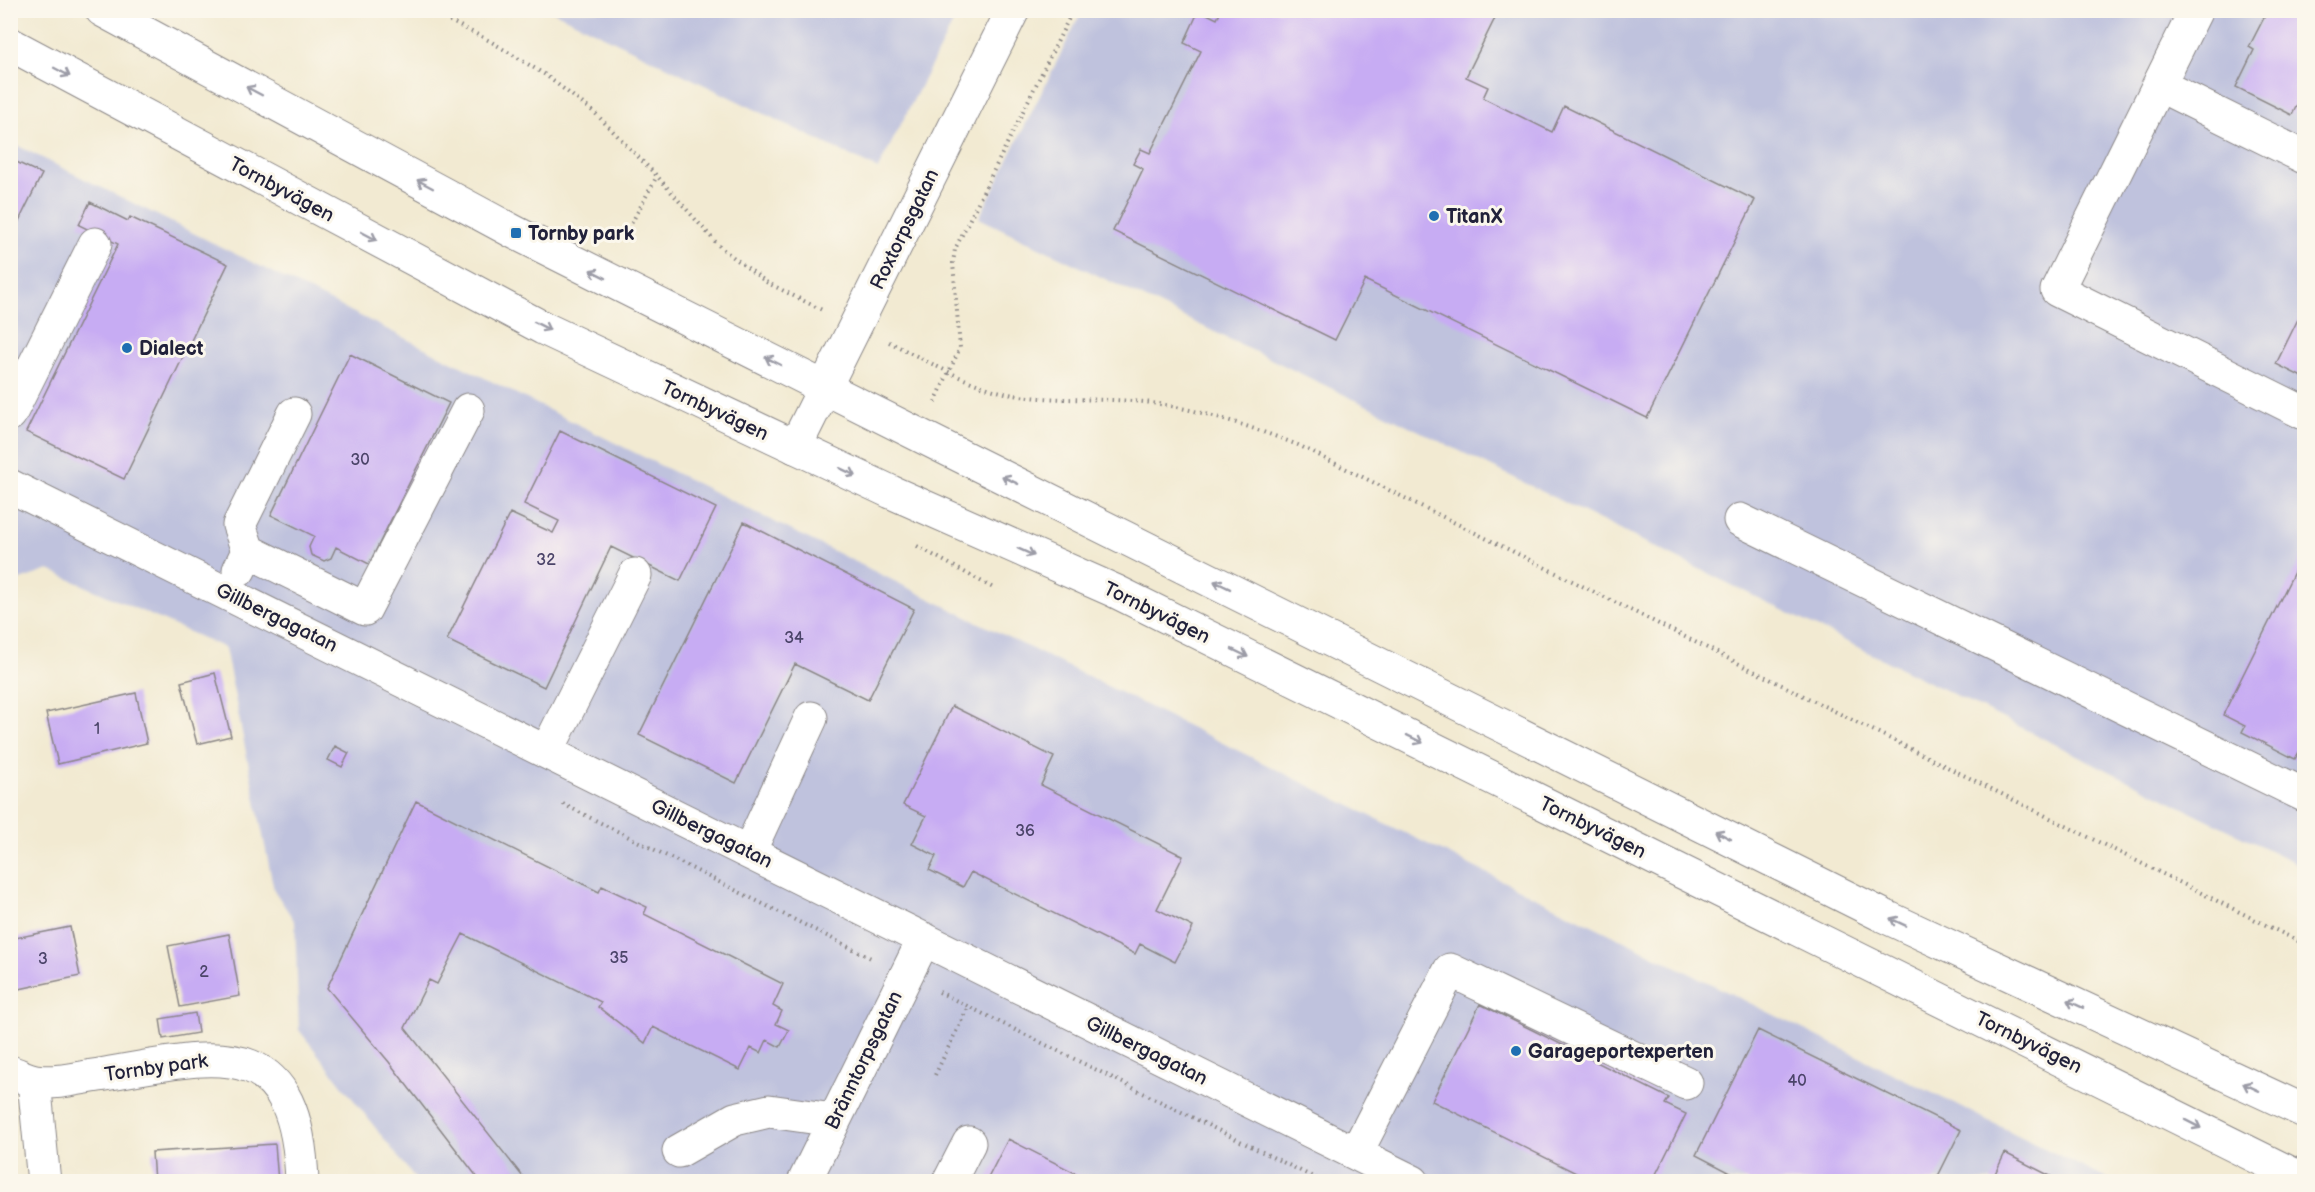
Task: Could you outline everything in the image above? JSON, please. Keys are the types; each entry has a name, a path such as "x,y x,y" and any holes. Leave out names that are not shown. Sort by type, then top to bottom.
{"main road":[{"path":"102,10 516,233 825,388 1882,915 2304,1111"},
{"name":"Roxtorpsgatan","path":"795,447 1013,10"},
{"path":"2196,10 2057,290 2304,413"},
{"name":"Tornbyvägen","path":"10,44 543,328 795,447 1115,591 2304,1180"},
{"path":"2160,85 2304,157"},
{"path":"10,414 95,244"},
{"path":"343,650 468,410"},
{"path":"294,414 239,525 248,551 365,609"},
{"name":"Gillbergagatan","path":"10,486 1356,1153 1397,1178"},
{"path":"1740,520 2304,795"},
{"path":"227,593 248,551"},
{"path":"547,751 635,575"},
{"path":"749,852 811,718"},
{"name":"Bränntorpsgatan","path":"804,1182 924,939"},
{"path":"1356,1153 1450,970 1686,1083"},
{"name":"Tornby park","path":"44,1182 22,1076 58,1082 195,1059 227,1059 246,1063 264,1073 290,1108 300,1145 302,1182"},
{"path":"679,1151 735,1119 769,1111 833,1120"},
{"path":"949,1182 969,1143"}],"path":[{"path":"428,10 490,41 544,74 595,113 657,176 720,247 765,282 981,385 1019,396 1145,402 1202,413 1256,429 1298,445 2304,944"},
{"path":"951,372 960,348 953,263 955,249 1073,10"},
{"path":"623,239 657,176"},
{"path":"554,800 1323,1182"},
{"path":"935,1075 968,1007"}],"shaded area":[{"path":"552,11 959,11 878,169"},
{"path":"1082,11 2304,11 2304,867 1407,425 979,218"},
{"path":"10,142 2111,1181 417,1181 299,1030 295,922 274,890 225,648 49,570 11,583"}],"building":[{"name":"TitanX","path":"1199,10 1217,19 1221,10 1499,10 1466,77 1488,87 1483,98 1552,132 1564,106 1755,200 1647,418 1365,280 1335,340 1113,231 1143,169 1133,164 1141,149 1150,153 1201,51 1184,43"},
{"path":"2268,10 2304,10 2304,91 2292,115 2236,87 2254,50 2249,47"},
{"path":"10,159 42,174 10,239"},
{"name":"Dialect","path":"90,202 128,221 130,217 228,264 124,479 26,432 118,244 79,225"},
{"path":"2304,307 2304,378 2276,364"},
{"path":"350,354 449,403 369,564 336,547 331,558 324,561 311,555 309,547 314,536 271,515"},
{"path":"560,431 716,508 680,581 611,547 544,687 447,640 510,513 553,533 559,521 524,504"},
{"path":"744,522 914,609 868,700 795,664 736,783 639,735"},
{"path":"2304,552 2304,755 2299,752 2295,759 2242,732 2245,726 2223,715"},
{"path":"215,673 231,736 197,744 181,682"},
{"path":"136,693 147,743 58,764 46,713"},
{"path":"952,706 1054,757 1041,785 1183,856 1157,909 1193,927 1175,962 1140,944 1135,954 971,872 963,887 929,870 936,856 912,844 926,816 903,805"},
{"path":"335,746 349,753 342,767 328,760"},
{"path":"416,801 599,892 602,886 647,907 644,914 783,984 773,1006 782,1011 776,1024 789,1030 780,1047 767,1040 761,1053 751,1048 740,1070 653,1027 645,1043 598,1007 601,1002 463,934 437,984 429,980 405,1028 527,1182 481,1182 389,1062 327,988"},
{"path":"70,927 80,976 10,991 10,939"},
{"path":"229,934 240,996 180,1007 168,946"},
{"name":"Garageportexperten","path":"1480,1004 1669,1098 1665,1104 1686,1114 1652,1182 1594,1182 1432,1101"},
{"path":"195,1013 198,1033 163,1039 160,1019"},
{"path":"1758,1030 1961,1130 1935,1182 1748,1182 1696,1155"},
{"path":"1008,1139 1093,1182 986,1182"},
{"path":"275,1144 278,1182 154,1182 152,1152"},
{"path":"2005,1153 2062,1182 1991,1182"}],"place":[{"name":"TitanX","path":"1434,216"},
{"name":"Tornby park","path":"516,233"},
{"name":"Dialect","path":"127,348"},
{"name":"Garageportexperten","path":"1516,1051"}]}
